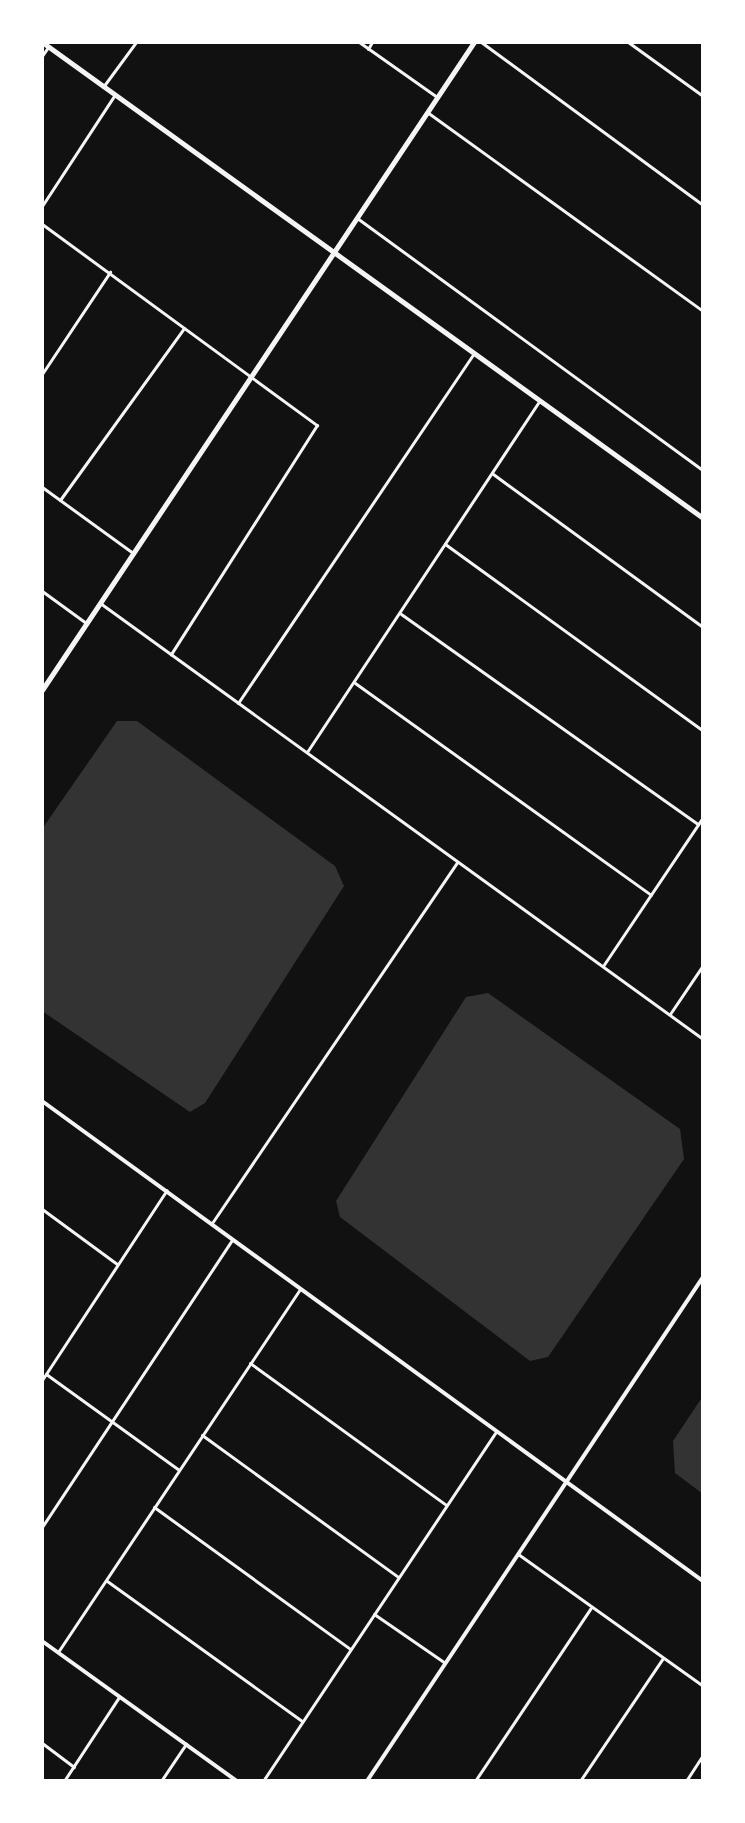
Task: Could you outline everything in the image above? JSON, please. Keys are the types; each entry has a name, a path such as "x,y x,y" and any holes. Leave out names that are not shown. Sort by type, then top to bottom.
{"main road":[{"path":"42,42 703,518"},
{"path":"42,690 474,42"}],"street":[{"path":"103,87 136,42"},
{"path":"359,42 437,97"},
{"path":"368,49 372,42"},
{"path":"481,42 703,205"},
{"path":"628,42 703,96"},
{"path":"42,56 48,47"},
{"path":"42,206 115,95"},
{"path":"427,112 703,311"},
{"path":"357,217 703,470"},
{"path":"42,224 313,419 313,441 171,654"},
{"path":"42,374 110,272"},
{"path":"60,500 185,327"},
{"path":"238,703 474,353"},
{"path":"307,752 540,400"},
{"path":"492,473 703,627"},
{"path":"42,487 133,553"},
{"path":"445,544 703,731"},
{"path":"42,591 86,623"},
{"path":"100,603 703,1039"},
{"path":"400,613 698,824"},
{"path":"354,682 651,895"},
{"path":"603,966 703,817"},
{"path":"212,1223 458,860"},
{"path":"670,1014 703,965"},
{"path":"42,1101 703,1581"},
{"path":"42,1380 167,1190"},
{"path":"42,1209 117,1264"},
{"path":"42,1527 233,1238"},
{"path":"378,1781 369,1778 703,1277"},
{"path":"57,1653 300,1289"},
{"path":"250,1363 446,1505"},
{"path":"46,1374 179,1470"},
{"path":"263,1781 496,1432"},
{"path":"202,1435 398,1577"},
{"path":"154,1507 350,1649"},
{"path":"518,1554 703,1686"},
{"path":"106,1580 302,1721"},
{"path":"475,1781 591,1608"},
{"path":"374,1614 445,1663"},
{"path":"42,1641 237,1781"},
{"path":"580,1781 663,1658"},
{"path":"64,1781 119,1697"},
{"path":"42,1743 74,1767"},
{"path":"161,1781 186,1744"},
{"path":"686,1781 703,1755"}],"shaded area":[{"path":"117,721 137,721 335,866 344,886 205,1103 190,1112 42,1011 42,829"},
{"path":"488,993 680,1129 684,1159 548,1357 530,1361 340,1217 336,1201 466,997"},
{"path":"703,1396 703,1494 675,1473 673,1441"}]}
